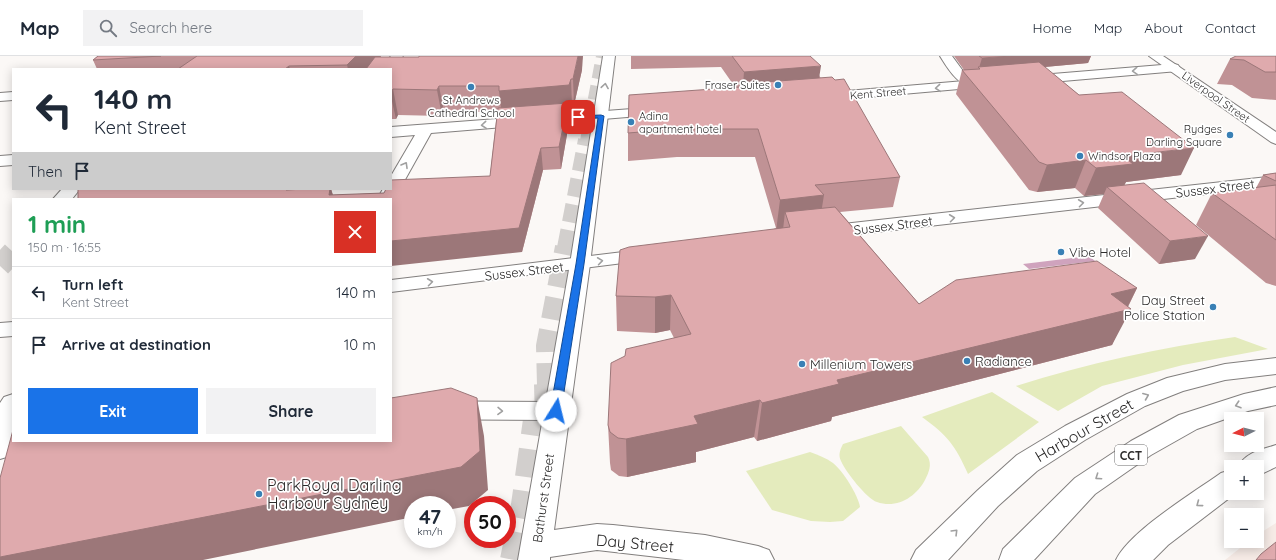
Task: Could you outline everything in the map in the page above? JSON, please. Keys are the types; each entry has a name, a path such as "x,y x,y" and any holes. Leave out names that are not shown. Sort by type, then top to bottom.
{"main road":[{"name":"Bathurst Street","path":"535,553 580,264 609,56"},
{"path":"946,56 958,74 975,84"},
{"name":"Liverpool Street","path":"1155,56 1276,139"},
{"path":"392,62 409,61"},
{"path":"1015,81 1174,68"},
{"name":"Kent Street","path":"812,98 999,82"},
{"path":"0,97 12,96"},
{"path":"392,132 673,110"},
{"path":"392,188 426,129"},
{"path":"0,161 12,160"},
{"name":"Sussex Street","path":"806,234 1276,181"},
{"path":"63,198 70,190"},
{"name":"Sussex Street","path":"392,286 580,264 666,252"},
{"path":"0,330 12,329"},
{"name":"Harbour Street","path":"927,560 988,498 1027,463 1075,432 1136,400 1176,384 1225,372 1276,366"},
{"name":"CCT","path":"1014,559 1085,486 1141,448 1188,422 1244,403 1276,396"},
{"path":"0,449 12,407"},
{"path":"392,410 556,411"},
{"path":"1264,460 1276,456"},
{"path":"1132,560 1157,536 1224,486"},
{"name":"Day Street","path":"535,553 598,537 705,549 758,560"}],"shaded area":[{"path":"1089,256 1095,261 1029,269 1023,264"},
{"path":"1276,523 1276,560 1225,560 1240,548 1264,548 1264,531"}],"green space":[{"path":"1235,337 1268,349 1183,365 1102,386 1058,411 1016,386 1097,363 1179,346"},
{"path":"992,392 1039,422 968,474 955,448 945,436 922,417"},
{"path":"901,426 928,457 930,463 929,471 917,492 899,503 884,504 873,500 857,484 843,466 840,459 840,450 843,444"},
{"path":"810,452 828,460 837,467 845,477 859,502 860,507 843,521 811,521 772,510 746,471"}],"building":[{"path":"98,56 161,56 93,60"},
{"path":"197,56 356,56 347,65 289,66 286,68 179,68"},
{"path":"578,56 573,79 571,79 569,85 499,91 499,86 439,86 437,90 393,89 392,90 392,68 367,68 375,57"},
{"path":"732,56 810,56 821,66 744,72"},
{"path":"979,56 1012,56 982,58"},
{"path":"1236,56 1276,56 1276,72 1265,72 1244,60 1230,59"},
{"path":"1039,62 1079,95 1122,92 1194,148 1123,156 1133,164 1096,168 1086,160 1047,165 1039,162 962,70 980,69 978,67"},
{"path":"832,77 835,80 844,79 900,177 815,185 824,195 780,200 758,129 678,129 628,133 629,95 755,86 752,83"},
{"path":"568,103 559,147 541,148 519,228 392,241 392,198 78,198 78,190 330,190 329,195 384,193 386,190 392,190 392,180 490,176 498,108"},
{"path":"1276,173 1276,181 1263,175"},
{"path":"1144,183 1208,236 1170,241 1107,187"},
{"path":"1276,185 1276,240 1212,193"},
{"path":"835,207 919,304 956,280 1097,261 1137,288 1111,294 1131,309 837,380 839,384 762,403 760,400 694,416 698,424 626,439 618,438 610,432 608,425 611,363 625,356 626,349 691,334 671,295 655,297 616,296 620,250 629,247 790,227 785,212"},
{"name":"ParkRoyal Darling Harbour Sydney","path":"451,388 477,398 480,451 461,467 0,557 0,478 12,434 12,442 392,442 392,398"},
{"path":"1276,542 1276,560 1256,560 1261,554"}],"tunnel":[{"path":"587,141 603,56"},
{"path":"566,248 587,140"},
{"path":"548,385 547,346 566,247"},
{"path":"0,266 12,253"},
{"path":"548,384 549,419"},
{"path":"514,560 525,505 540,399"}],"place":[{"name":"Fraser Suites","path":"778,85"},
{"name":"St Andrews Cathedral School","path":"471,87"},
{"name":"Adina apartment hotel","path":"631,122"},
{"name":"Rydges Darling Square","path":"1230,135"},
{"name":"Windsor Plaza","path":"1080,156"},
{"name":"Vibe Hotel","path":"1061,252"},
{"name":"Day Street Police Station","path":"1213,307"},
{"name":"Radiance","path":"967,361"},
{"name":"Millenium Towers","path":"802,364"},
{"name":"ParkRoyal Darling Harbour Sydney","path":"259,494"}],"route":[{"path":"556,411 580,264 601,116 578,117"}]}
